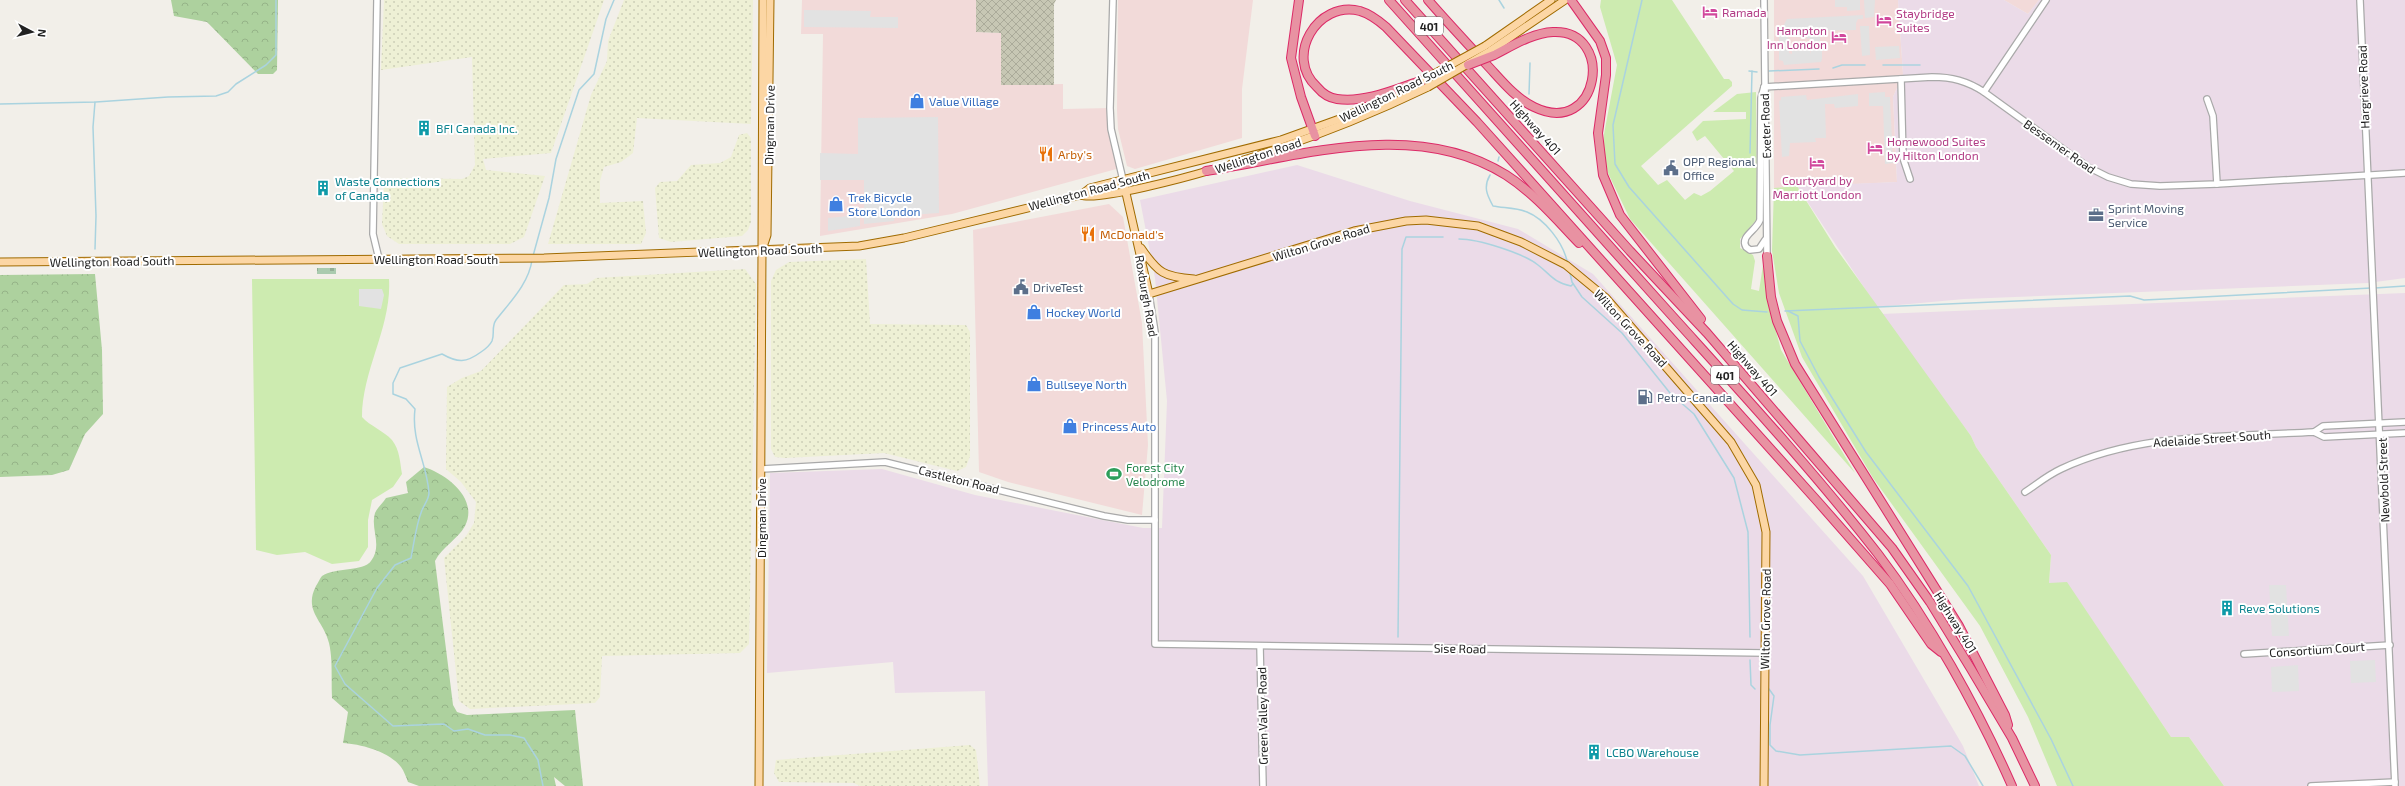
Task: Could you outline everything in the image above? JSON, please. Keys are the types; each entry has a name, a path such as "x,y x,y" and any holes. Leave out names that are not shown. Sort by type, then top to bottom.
{"highway":[{"path":"1299,0 1291,58 1301,96 1314,133"},
{"name":"Highway 401","path":"1389,0 1790,447 1879,556 1917,611 1991,738 2012,786"},
{"name":"Highway 401","path":"1405,0 1630,252 1707,333 1892,548 1930,602 2012,738 2035,786"},
{"path":"1428,0 1507,87 1533,107 1549,113 1565,112 1576,107 1587,96 1591,88 1594,68 1591,57 1582,44 1564,33 1553,32 1490,51 1468,65"},
{"path":"1571,0 1600,41 1606,58 1606,75 1598,132 1603,175 1620,215 1701,319 1707,333"},
{"path":"1423,80 1366,97 1351,100 1336,99 1317,88 1306,72 1303,58 1306,38 1314,24 1326,16 1342,11 1359,11 1373,16 1422,62 1610,269 1890,584 1931,644 1941,652"},
{"path":"1206,171 1359,146 1400,145 1436,149 1469,157 1506,175 1532,196 1595,259 1610,269"},
{"path":"1767,256 1771,297 1776,315 1795,364 1959,626 2005,715 2012,738"}],"main road":[{"name":"Dingman Drive","path":"760,786 763,0"},
{"name":"Dingman Drive","path":"762,250 768,227 770,0"},
{"path":"1490,51 1551,0"},
{"path":"1490,51 1564,0"},
{"name":"Wellington Road South","path":"0,262 544,258 859,246 904,238 1081,195 1090,188 1226,156 1314,133 1423,80 1490,51"},
{"name":"Wellington Road South","path":"1428,87 1468,65"},
{"name":"Wellington Road","path":"1081,195 1091,197 1206,171 1314,133 1362,118 1428,87"},
{"name":"Roxburgh Road","path":"1123,180 1149,294"},
{"name":"Wilton Grove Road","path":"1149,294 1199,280 1370,226 1426,220 1478,226 1521,242 1566,265 1606,298 1731,442 1756,485 1766,532 1764,786"},
{"path":"1138,243 1155,267 1164,275 1199,280"}],"street":[{"path":"377,0 373,234 379,259"},
{"name":"Roxburgh Road","path":"1113,0 1110,108 1111,129 1123,180"},
{"name":"Exeter Road","path":"1764,0 1764,87 1767,98 1767,256"},
{"path":"1984,92 2046,0"},
{"name":"Hargrieve Road","path":"2360,0 2367,174"},
{"name":"Bessemer Road","path":"1764,87 1949,77 1963,81 1984,92 2088,167 2108,178 2144,186 2217,184 2367,174 2405,173"},
{"path":"1901,79 1903,158 1910,179"},
{"name":"Exeter Road","path":"1764,87 1761,98 1760,220 1754,230 1745,238 1744,243 1746,248 1754,251 1764,245 1766,236"},
{"path":"2207,99 2213,116 2217,184"},
{"name":"Newbold Street","path":"2367,174 2381,434 2395,784"},
{"name":"Roxburgh Road","path":"1149,294 1155,332 1155,644"},
{"name":"Adelaide Street South","path":"2314,432 2323,426 2405,422"},
{"name":"Adelaide Street South","path":"2025,492 2071,465 2126,447 2152,442 2180,438 2314,432 2324,437 2405,433"},
{"name":"Castleton Road","path":"761,469 885,462 1104,516 1128,520 1155,520"},
{"name":"Sise Road","path":"1155,644 1765,653"},
{"name":"Consortium Court","path":"2244,654 2390,645"},
{"name":"Green Valley Road","path":"1260,646 1263,786"},
{"path":"2311,786 2395,784"}],"shaded area":[{"path":"384,0 604,0 551,153 483,159 486,170 545,176 524,237 510,244 399,244 387,236 382,224 384,184 393,178 462,179 469,176 475,165 472,57 381,70"},
{"path":"624,0 753,0 751,124 637,118 633,153 621,162 604,167 600,181 600,203 643,201 646,233 641,244 548,244 591,95 607,61 608,41"},
{"path":"802,0 976,0 976,32 1001,33 1001,85 1063,84 1063,109 1110,108 1120,168 952,214 820,236 823,34 801,34"},
{"path":"976,0 1056,0 1054,4 1054,85 1001,85 1001,33 976,32"},
{"path":"1118,0 1253,0 1242,89 1242,138 1135,169 1127,166 1118,129 1117,111"},
{"path":"1774,0 1898,0 1903,74 1893,97 1897,182 1774,188"},
{"path":"1835,0 1860,0 1860,10 1847,11 1847,7 1835,7"},
{"path":"1864,0 1875,0 1874,17 1865,18"},
{"path":"1898,0 2004,0 2028,14 2039,0 2405,0 2405,278 2368,283 1964,299 1877,307 1797,186 1897,182 1893,97 1903,74"},
{"path":"2004,0 2039,0 2028,14"},
{"path":"804,10 871,11 870,17 898,17 898,28 804,27"},
{"path":"1863,15 1863,19 1858,19 1856,23 1856,30 1820,31 1820,48 1811,48 1810,38 1807,39 1806,32 1811,32 1810,27 1809,31 1790,31 1788,28 1789,53 1792,54 1792,51 1810,50 1811,54 1811,50 1822,50 1822,59 1821,62 1784,65 1783,61 1779,60 1779,29 1782,28 1787,19"},
{"path":"1860,26 1869,26 1870,55 1862,56"},
{"path":"1899,46 1900,58 1876,60 1875,47"},
{"path":"1885,92 1885,97 1890,97 1893,163 1885,164 1883,106 1869,106 1869,93"},
{"path":"1858,94 1858,106 1835,108 1834,104 1825,104 1826,138 1815,138 1816,142 1790,143 1789,156 1782,157 1779,101 1781,100 1781,97 1806,95 1807,100"},
{"path":"938,117 939,213 895,216 894,221 864,224 864,180 820,180 820,153 858,154 858,118"},
{"path":"747,133 751,138 751,222 748,230 742,236 671,242 659,238 655,188 660,182 677,181 691,165 720,163 731,157 739,135"},
{"path":"1297,165 1410,201 1518,229 1593,274 1863,576 1963,746 1979,786 988,786 985,691 895,693 893,662 767,673 770,473 882,469 975,495 1143,528 1162,528 1167,401 1155,278 1140,200"},
{"path":"1109,204 1123,217 1142,323 1148,445 1142,515 1008,482 979,472 973,230"},
{"path":"860,215 860,226 828,231 828,218"},
{"path":"866,259 870,324 966,325 970,332 970,456 966,467 957,471 884,453 785,458 775,457 771,449 771,281 776,270 789,262"},
{"path":"745,269 756,284 749,644 740,653 602,656 600,697 595,703 470,709 459,701 444,558 466,536 474,523 476,502 461,482 446,469 447,387 462,378 481,371 564,285 587,284 596,278"},
{"path":"359,289 382,289 384,295 381,309 359,306"},
{"path":"2405,293 2405,786 2224,786 2189,737 2171,737 2067,583 2049,583 2051,555 1976,447 1971,436 1881,314"},
{"path":"2269,585 2286,585 2289,636 2272,636"},
{"path":"2375,660 2376,682 2351,683 2350,661"},
{"path":"2298,665 2299,691 2272,692 2271,667"},
{"path":"970,745 976,750 980,786 860,786 854,783 779,782 774,773 776,760"}],"green space":[{"path":"171,0 278,0 277,70 273,74 258,74 207,22 174,16"},
{"path":"1601,0 1672,0 1724,79 1729,79 1732,82 1732,86 1641,166 1658,185 1667,180 1685,200 1694,193 1701,196 1710,191 1734,171 1705,136 1697,141 1692,132 1703,121 1746,119 1746,112 1713,112 1737,94 1756,92 1757,219 1740,239 1740,248 1753,255 1755,261 1751,289 1759,291 1763,265 1767,298 1781,350 1855,473 1630,219 1608,173 1604,156 1604,134 1617,65 1600,7"},
{"path":"1797,186 1835,247 1971,436 1976,447 2051,555 2049,583 2067,582 2171,737 2189,737 2224,786 2057,786 2028,717 1980,626 1873,478 1802,357 1779,293 1772,251 1774,188"},
{"path":"317,268 336,268 336,274 317,274"},
{"path":"95,274 102,350 103,414 85,434 69,470 52,475 0,477 0,275"},
{"path":"252,279 389,279 389,296 386,314 367,382 363,400 362,417 385,434 395,444 402,474 393,487 372,500 368,520 368,547 359,561 332,564 305,552 277,555 256,550"},
{"path":"424,467 433,470 450,481 464,497 468,506 468,516 462,531 442,551 435,561 453,705 457,712 467,715 575,710 583,786 565,786 554,777 556,786 419,786 408,782 401,767 383,753 358,745 343,743 348,712 332,698 329,643 313,609 313,595 322,576 334,571 362,567 371,561 376,549 374,519 376,511 386,498 408,493 406,482"}],"waterway":[{"path":"0,104 96,102 168,97 216,96 228,92 236,84 266,65 276,55 276,0"},
{"path":"533,256 549,198 556,159 579,90 594,74 606,19 614,0"},
{"path":"1499,0 1504,8"},
{"path":"1642,0 1613,125 1615,164 1629,187 1733,304 1742,310 1767,312"},
{"path":"1529,94 1530,63"},
{"path":"1833,68 1842,65 1865,65"},
{"path":"1883,65 1920,65"},
{"path":"1769,71 1819,69"},
{"path":"1749,71 1757,72"},
{"path":"1750,153 1752,71"},
{"path":"95,102 93,127 96,216 95,249"},
{"path":"1498,161 1499,157"},
{"path":"1490,175 1486,187 1493,206 1515,209 1534,215 1552,232 1562,247 1567,261"},
{"path":"1398,637 1402,249 1406,237 1443,237"},
{"path":"1459,239 1477,241 1522,256 1531,260 1560,282 1571,286 1573,284"},
{"path":"532,260 527,277 513,299 496,320 492,341 484,350 476,356 466,360 457,360 442,354 400,368 393,383 393,394 406,399 415,409 415,431 428,482 429,495 418,522 411,558 395,565 377,588 335,666 345,684 393,726 444,724 454,731 468,729 485,735 510,735 524,738 538,760 543,786"},
{"path":"1570,273 1572,282 1582,297 1622,333 1670,393 1694,414 1734,478 1748,532 1750,637"},
{"path":"2375,288 2405,286"},
{"path":"1785,311 2130,296 2144,300 2371,288"},
{"path":"1788,311 1798,316 1800,341 1819,377 1866,452 1968,586 2051,739 2073,786"},
{"path":"1750,660 1751,685 1755,689"},
{"path":"1769,689 1774,696 1770,725 1770,745 1776,751 1800,755 1951,746 1965,756 1983,786"}],"place":[{"name":"Ramada","path":"1710,12"},
{"name":"Staybridge Suites","path":"1884,20"},
{"name":"Hampton Inn London","path":"1839,37"},
{"name":"Value Village","path":"917,101"},
{"name":"BFI Canada Inc.","path":"424,128"},
{"name":"Homewood Suites by Hilton London","path":"1875,148"},
{"name":"Arby's","path":"1046,154"},
{"name":"Courtyard by Marriott London","path":"1817,163"},
{"name":"OPP Regional Office","path":"1671,168"},
{"name":"Waste Connections of Canada","path":"323,188"},
{"name":"Trek Bicycle Store London","path":"836,204"},
{"name":"Sprint Moving Service","path":"2096,215"},
{"name":"McDonald's","path":"1088,234"},
{"name":"DriveTest","path":"1021,287"},
{"name":"Hockey World","path":"1034,312"},
{"name":"Bullseye North","path":"1034,384"},
{"name":"Petro-Canada","path":"1645,397"},
{"name":"Princess Auto","path":"1070,426"},
{"name":"Forest City Velodrome","path":"1114,474"},
{"name":"Reve Solutions","path":"2227,608"},
{"name":"LCBO Warehouse","path":"1594,752"}]}
